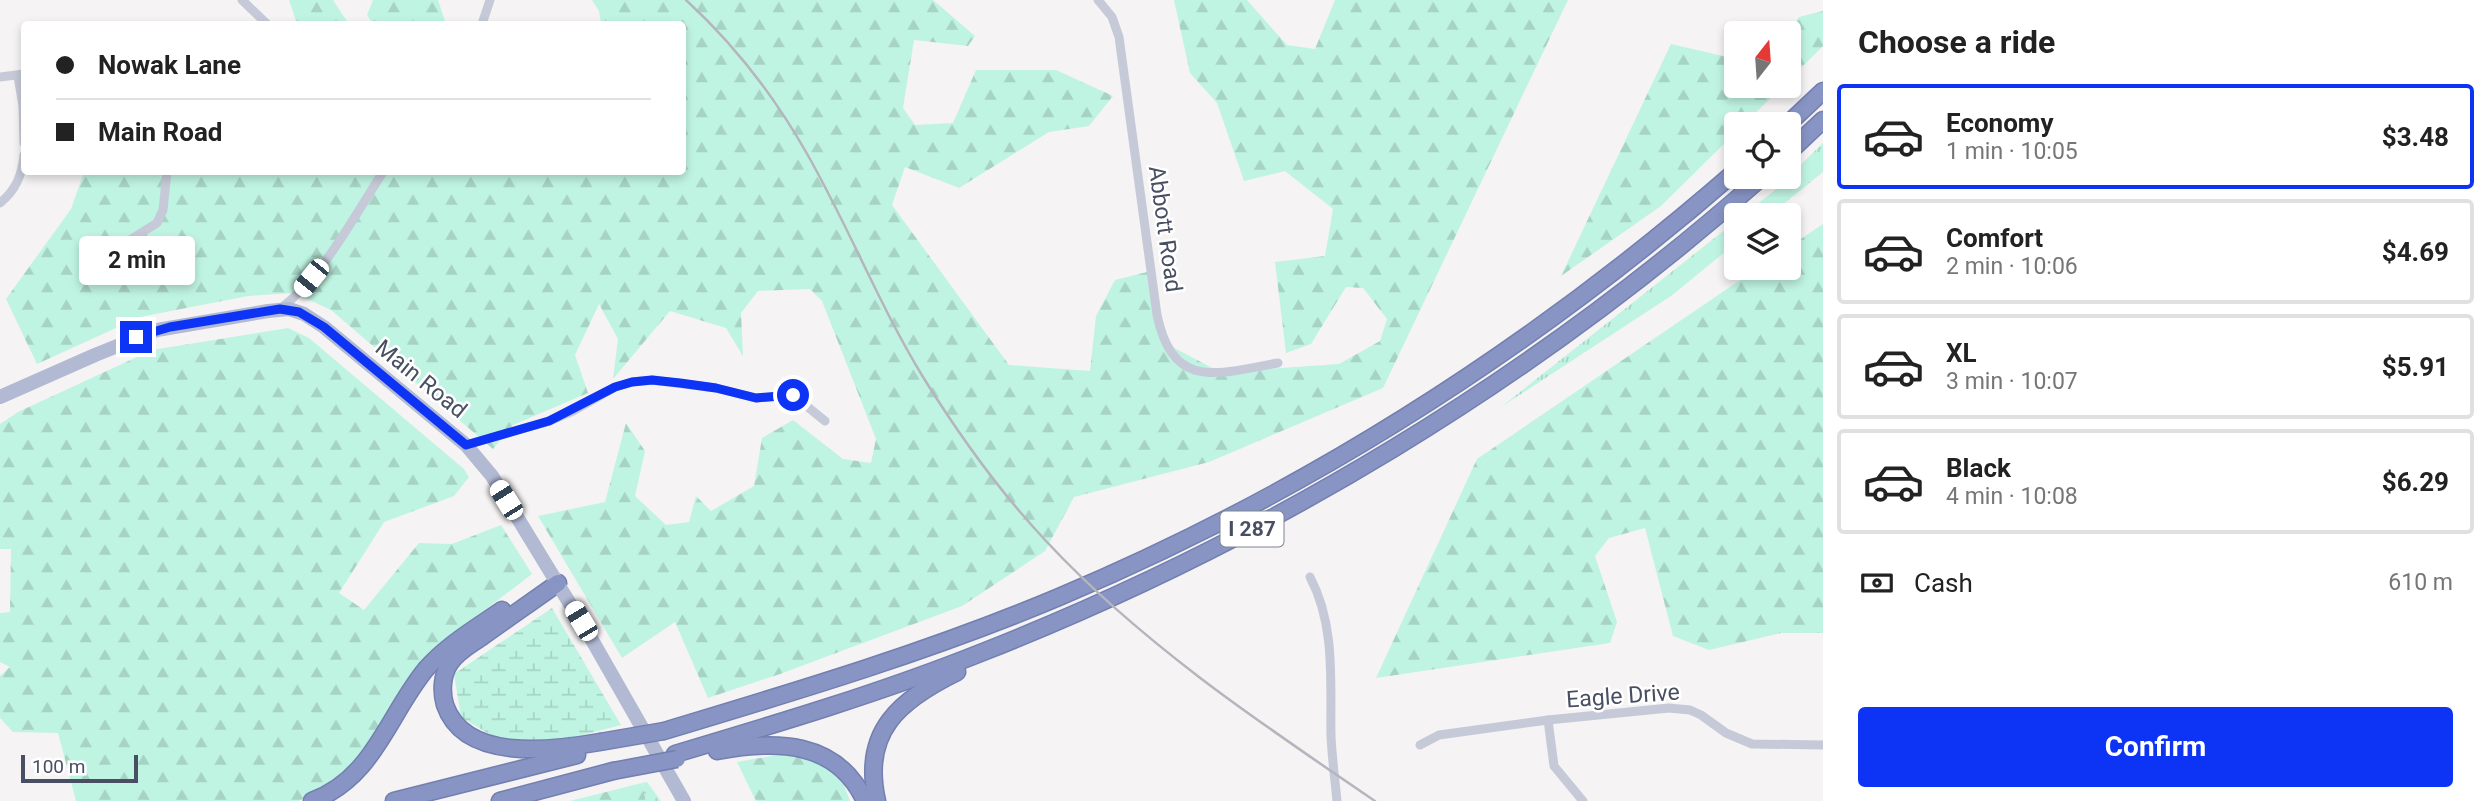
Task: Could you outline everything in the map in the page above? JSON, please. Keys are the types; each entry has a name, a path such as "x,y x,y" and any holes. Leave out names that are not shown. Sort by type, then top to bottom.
{"highway":[{"path":"1801,112 1823,91"},
{"path":"1801,141 1823,120"},
{"name":"I 287","path":"601,745 664,731 844,675 1015,615 1109,575 1220,522 1377,434 1490,361 1601,282 1724,181"},
{"name":"I 287","path":"676,756 897,684 982,653 1149,581 1250,530 1339,481 1426,428 1530,359 1614,299 1747,189"},
{"path":"555,578 456,656 444,677 444,702 460,727 479,739 500,747 549,749 601,745"},
{"path":"312,801 338,788 364,765 422,674 436,659 555,578"},
{"path":"877,801 873,775 877,745 890,718 904,703 937,682 1066,618"},
{"path":"394,801 601,745"},
{"path":"500,801 676,756 750,746 786,746 810,750 840,766 855,782 865,801"}],"main road":[{"name":"Main Road","path":"0,397 156,330 280,309 299,312 324,327 466,445 492,476 555,578 684,801"}],"street":[{"path":"242,0 264,21"},
{"path":"483,21 490,0"},
{"name":"Abbott Road","path":"1098,0 1112,17 1119,37 1157,315 1163,340 1171,354 1203,373 1219,373 1278,363"},
{"path":"0,77 21,75"},
{"path":"0,203 21,174"},
{"path":"90,265 157,223 163,210 167,175"},
{"path":"280,309 296,297 311,278 381,175"},
{"path":"466,445 549,421 615,387 652,380 716,388 756,398 793,395 825,421"},
{"path":"1310,577 1319,595 1329,642 1331,736 1337,801"},
{"name":"Eagle Drive","path":"1420,745 1439,735 1548,720 1679,708 1701,715 1726,733 1752,744 1823,745"},
{"path":"1548,720 1554,766 1583,801"}],"green space":[{"path":"289,0 333,0 347,21 296,21"},
{"path":"373,0 438,0 445,21 371,21 367,15"},
{"path":"592,0 933,0 975,36 968,46 914,40 903,108 915,125 953,123 976,70 1056,70 1113,96 1089,126 1049,132 959,188 905,167 892,205 1009,365 1090,371 1096,316 1115,280 1151,271 1163,342 1220,372 1339,364 1380,341 1387,319 1363,288 1346,287 1311,344 1286,353 1275,262 1325,256 1333,209 1285,171 1244,181 1217,103 1190,73 1174,0 1247,0 1287,45 1315,49 1335,0 1568,0 1383,388 1209,462 1074,497 1045,551 962,606 708,698 675,622 622,658 538,516 605,502 626,423 645,451 635,496 666,525 689,522 696,496 711,511 754,486 762,438 793,420 843,459 871,463 876,439 822,301 810,289 758,291 741,313 743,356 726,328 670,311 613,379 618,339 599,304 575,355 588,393 513,425 493,449 331,310 294,293 248,296 140,317 37,364 6,299 71,209 83,175 686,175 686,21 601,21 599,11"},
{"path":"1823,11 1823,46 1801,68 1801,21 1796,21 1799,17"},
{"path":"1671,44 1724,56 1724,98 1771,98 1756,112 1724,112 1724,144 1661,206 1561,276"},
{"path":"1823,143 1823,172 1785,203 1758,203 1776,189 1801,189 1801,165"},
{"path":"1823,224 1823,633 1781,633 1709,650 1673,636 1645,528 1609,538 1595,556 1617,622 1610,643 1376,678 1477,459 1740,280 1801,280 1801,239"},
{"path":"1724,230 1724,253 1671,296 1501,407"},
{"path":"288,328 309,338 464,469 469,477 454,496 384,522 339,593 364,610 419,543 452,544 501,525 532,574 442,643 372,742 350,766 299,801 76,801 58,733 13,732 0,718 0,676 10,667 0,662 0,613 10,612 11,549 0,549 0,424 18,412 152,350"},
{"path":"552,608 621,725 544,745 499,740 461,717 454,674"},
{"path":"795,752 840,775 850,801 756,801 737,762"},
{"path":"647,782 661,801 646,801 642,783"},
{"path":"642,783 646,801 570,801"}],"railway":[{"path":"686,0 737,53 780,111 806,152 892,322 923,377 980,462 1029,522 1083,578 1162,648 1288,742 1375,801"}],"route":[{"path":"136,337 170,327 280,309 299,312 324,327 466,445 549,421 573,411 615,387 632,382 652,380 680,383 756,398 793,395"}]}
